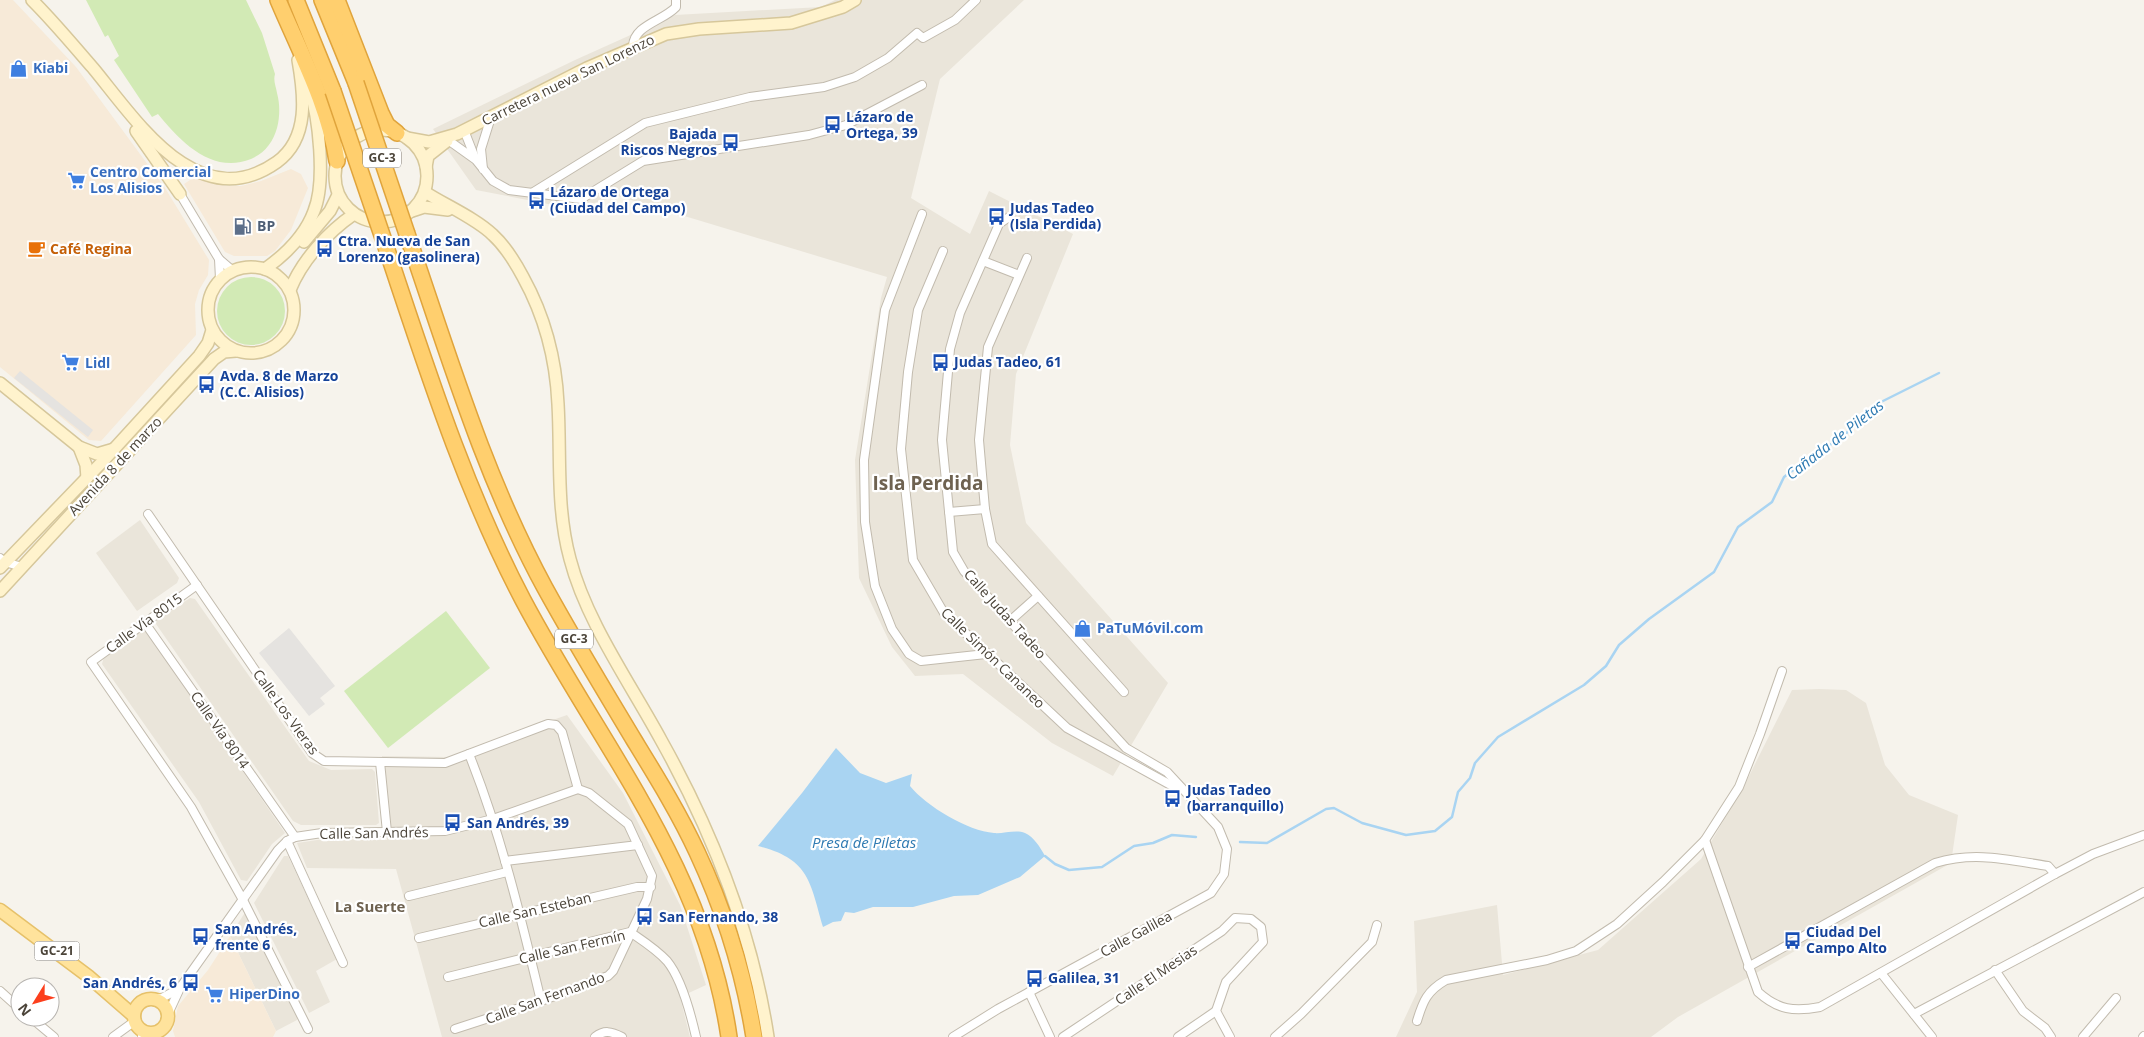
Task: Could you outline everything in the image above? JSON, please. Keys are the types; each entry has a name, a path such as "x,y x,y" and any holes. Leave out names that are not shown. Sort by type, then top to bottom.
{"highway":[{"path":"278,0 334,140 337,161"},
{"name":"GC-3","path":"296,0 333,91 457,454 491,535 529,609 642,801 675,862 700,920 718,980 729,1037"},
{"name":"GC-3","path":"322,0 356,83 479,442 512,520 544,586 662,786 697,851 724,920 740,975 754,1037"},
{"path":"337,0 381,113 387,125 402,136"}],"main road":[{"name":"GC-21","path":"0,910 67,959 111,995 134,1018 140,1029 150,1035 168,1025"},
{"name":"GC-21","path":"111,995 128,1001 148,1000"},
{"path":"134,1018 135,1010 148,1000 161,1002 168,1025"}],"street":[{"path":"32,0 94,70 123,108 160,148 180,161 208,174 222,178 246,177 267,168 280,160 293,142 303,122 303,87 298,60"},
{"path":"267,270 291,248 305,230 315,210 319,186 316,112 310,88 284,24 278,0"},
{"path":"633,46 634,38 639,31 672,12 676,7 676,0"},
{"name":"Carretera nueva San Lorenzo","path":"426,167 428,156 456,135 633,46 666,34 699,29 791,23 843,7 855,0"},
{"path":"532,193 645,123 750,97 824,87 856,77 888,58 917,33 924,38 955,20 976,0"},
{"path":"456,135 493,181 508,190 581,199 643,161 809,135 846,125 922,85"},
{"path":"123,108 132,126 180,194 219,260 233,270"},
{"path":"483,169 481,149 491,117"},
{"path":"411,212 425,192 426,167 416,146 402,136 382,130 368,132 354,138 344,148 337,161 335,173 338,195 354,214 368,221 383,223 398,220 424,207 454,211"},
{"path":"456,135 476,160"},
{"name":"Carretera nueva San Lorenzo","path":"402,136 428,142 456,135"},
{"path":"425,192 492,234 510,254 535,301 547,336 553,365 558,401 562,527 579,591 675,765 706,828 732,892 746,936 768,1037"},
{"path":"267,270 283,263 295,252 330,211 338,195"},
{"path":"290,290 298,271 339,225 354,214"},
{"path":"922,214 884,310 864,460 868,540 875,586 892,629 909,654 921,661 986,654"},
{"name":"Calle Judas Tadeo","path":"1010,216 1000,224 983,261 960,313 950,349 942,440 953,552 964,571 1011,620 1126,748 1167,772 1182,791"},
{"name":"Calle Simón Cananeo","path":"943,251 918,310 908,372 901,450 913,560 928,589 944,613 1067,728 1182,791"},
{"path":"1027,258 988,348 979,440 985,509 992,544 1124,692"},
{"path":"219,260 220,279"},
{"path":"983,261 1019,275"},
{"path":"255,266 267,270 281,278 290,290 295,304 294,319 289,333 279,345 266,352 251,354 236,351 218,339 212,330 208,317 208,303 212,290 220,279 233,270 255,266"},
{"name":"Avenida 8 de marzo","path":"2,563 87,478 199,356 208,343 212,330"},
{"name":"Avenida 8 de marzo","path":"0,592 214,359 224,352 236,351"},
{"path":"0,383 79,447 97,454 114,449"},
{"path":"79,447 86,465 87,478"},
{"path":"948,512 985,509"},
{"name":"Calle Los Vieras","path":"148,514 312,753 324,762 444,763 548,724 556,725 562,732 578,789"},
{"path":"2,563 22,567"},
{"name":"Calle Vía 8015","path":"197,585 91,662 191,807 243,900"},
{"path":"1011,620 1038,596"},
{"name":"Calle Vía 8014","path":"145,623 295,837"},
{"path":"1417,1021 1423,999 1433,988 1446,980 1547,960 1576,951 1597,939 1663,882 1705,840 1739,787 1782,670"},
{"path":"469,754 493,819 520,913 541,1001"},
{"path":"380,762 387,832"},
{"path":"578,789 589,793 628,824 652,876 651,887"},
{"name":"Calle San Andrés","path":"168,1025 180,988 278,850 287,841 295,837 322,832 435,832 493,819 578,789"},
{"name":"Calle Galilea","path":"954,1037 1029,992 1211,893 1224,874 1227,849 1218,827 1182,791"},
{"path":"1705,840 1758,992 1770,1003 1785,1009 1801,1011 1820,1007 2093,854 2144,835"},
{"path":"287,841 343,963"},
{"path":"505,861 638,845"},
{"path":"1748,967 1935,863 1977,855 2048,866 2055,874"},
{"path":"409,896 508,872"},
{"name":"Calle San Esteban","path":"419,938 520,913 637,888 651,887"},
{"name":"Calle San Fernando","path":"455,1030 608,976 613,971 651,887"},
{"path":"1914,1014 2144,892"},
{"path":"243,900 308,1029"},
{"name":"Calle El Mesias","path":"1062,1037 1222,931 1236,918 1251,919 1261,927 1263,942 1226,982 1216,1011"},
{"path":"1275,1037 1301,1014 1372,942 1377,925"},
{"name":"Calle San Fermín","path":"448,977 630,932 656,950 668,963 686,999 696,1037"},
{"path":"1995,970 2023,1011 2044,1028 2051,1037"},
{"path":"1881,973 1932,1037"},
{"name":"Calle San Andrés","path":"148,1000 162,998 180,988"},
{"path":"0,992 10,1000"},
{"path":"1029,992 1050,1037"},
{"path":"2083,1037 2116,998"},
{"path":"1178,1037 1216,1011 1230,1037"},
{"path":"113,1037 134,1018"},
{"path":"42,1027 54,1037"},
{"path":"594,1037 602,1032 613,1032 622,1037"}],"shaded area":[{"name":"Centro Comercial Los Alisios","path":"0,0 13,0 76,67 165,188 209,260 208,275 199,290 195,304 196,335 101,441 89,440 0,367"},
{"path":"835,0 1024,0 940,79 911,198 970,234 989,191 1073,234 1016,374 1010,445 1026,523 1168,683 1113,776 1052,743 963,674 915,676 892,647 859,578 855,460 881,298 887,277 618,196 574,209 476,190 433,129 575,60 675,15 821,7"},
{"path":"291,169 301,174 308,188 291,230 275,251 267,256 234,256 225,252 184,184 193,178 226,186 241,186 261,181"},
{"path":"20,371 93,430 88,437 14,378"},
{"path":"140,520 179,578 177,583 137,611 96,553"},
{"path":"190,598 195,599 309,761 331,770 372,769 375,772 379,823 376,825 301,825 293,821 156,624 157,620"},
{"path":"289,628 335,686 320,698 325,704 309,716 259,653"},
{"path":"141,631 147,632 285,833 272,844 247,881 241,880 199,802 102,664 104,657"},
{"path":"1792,690 1846,690 1866,703 1885,765 1909,795 1958,815 1951,863 1678,1017 1651,1037 1396,1037 1417,992 1414,921 1497,905 1503,975 1598,950 1701,859 1745,784"},
{"path":"567,715 623,793 680,905 706,985 680,997 690,1037 442,1037 396,869 307,868 297,843 324,839 387,840 382,756 448,757"},
{"path":"284,856 288,856 337,959 316,971 330,1002 309,1013 254,903"},
{"path":"244,914 247,914 298,1015 297,1020 276,1031 230,936"},
{"path":"230,936 276,1031 273,1037 175,1037 173,1031 178,1006 208,970"}],"green space":[{"path":"86,0 246,0 262,33 275,74 274,81 278,97 279,119 275,133 268,146 251,159 237,163 223,163 198,153 176,135 158,114 152,117 114,60 119,56 108,35 105,37"},
{"path":"251,277 264,280 275,287 282,298 285,311 282,324 275,335 264,342 251,345 238,342 227,335 220,324 217,311 220,298 227,287 238,280"},
{"path":"446,611 490,668 388,748 344,691"}],"water":[{"name":"Presa de Piletas","path":"836,748 860,773 886,783 912,774 910,786 917,794 948,816 972,828 984,831 994,833 1018,831 1025,833 1034,840 1045,856 1020,877 978,895 954,896 913,907 873,907 854,913 845,912 841,921 833,922 823,927 815,897 805,874 798,865 775,851 758,846"}],"waterway":[{"name":"Cañada de Piletas","path":"1240,842 1267,843 1326,809 1334,808 1362,823 1406,835 1435,831 1452,817 1458,792 1470,778 1475,763 1498,737 1584,685 1606,666 1619,645 1649,619 1714,572 1738,527 1772,502 1784,477 1812,456 1841,438 1879,403 1939,373"},
{"name":"Cañada de Piletas","path":"1045,856 1055,864 1069,870 1102,867 1134,846 1153,843 1172,835 1196,837"}],"place":[{"name":"Kiabi","path":"19,68"},
{"name":"Lázaro de Ortega, 39","path":"832,125"},
{"name":"Bajada Riscos Negros","path":"731,142"},
{"name":"Centro Comercial Los Alisios","path":"76,180"},
{"name":"Lázaro de Ortega (Ciudad del Campo)","path":"536,200"},
{"name":"Judas Tadeo (Isla Perdida)","path":"996,216"},
{"name":"BP","path":"243,226"},
{"name":"Café Regina","path":"36,249"},
{"name":"Ctra. Nueva de San Lorenzo (gasolinera)","path":"324,249"},
{"name":"Judas Tadeo, 61","path":"940,362"},
{"name":"Lidl","path":"71,363"},
{"name":"Avda. 8 de Marzo (C.C. Alisios)","path":"206,384"},
{"name":"PaTuMóvil.com","path":"1083,628"},
{"name":"Judas Tadeo (barranquillo)","path":"1173,798"},
{"name":"San Andrés, 39","path":"453,823"},
{"name":"San Fernando, 38","path":"645,917"},
{"name":"San Andrés, frente 6","path":"201,937"},
{"name":"Ciudad Del Campo Alto","path":"1792,940"},
{"name":"Galilea, 31","path":"1034,978"},
{"name":"San Andrés, 6","path":"191,983"},
{"name":"HiperDino","path":"215,994"}],"district":[{"name":"Isla Perdida","path":"928,483"},
{"name":"La Suerte","path":"370,907"}]}
